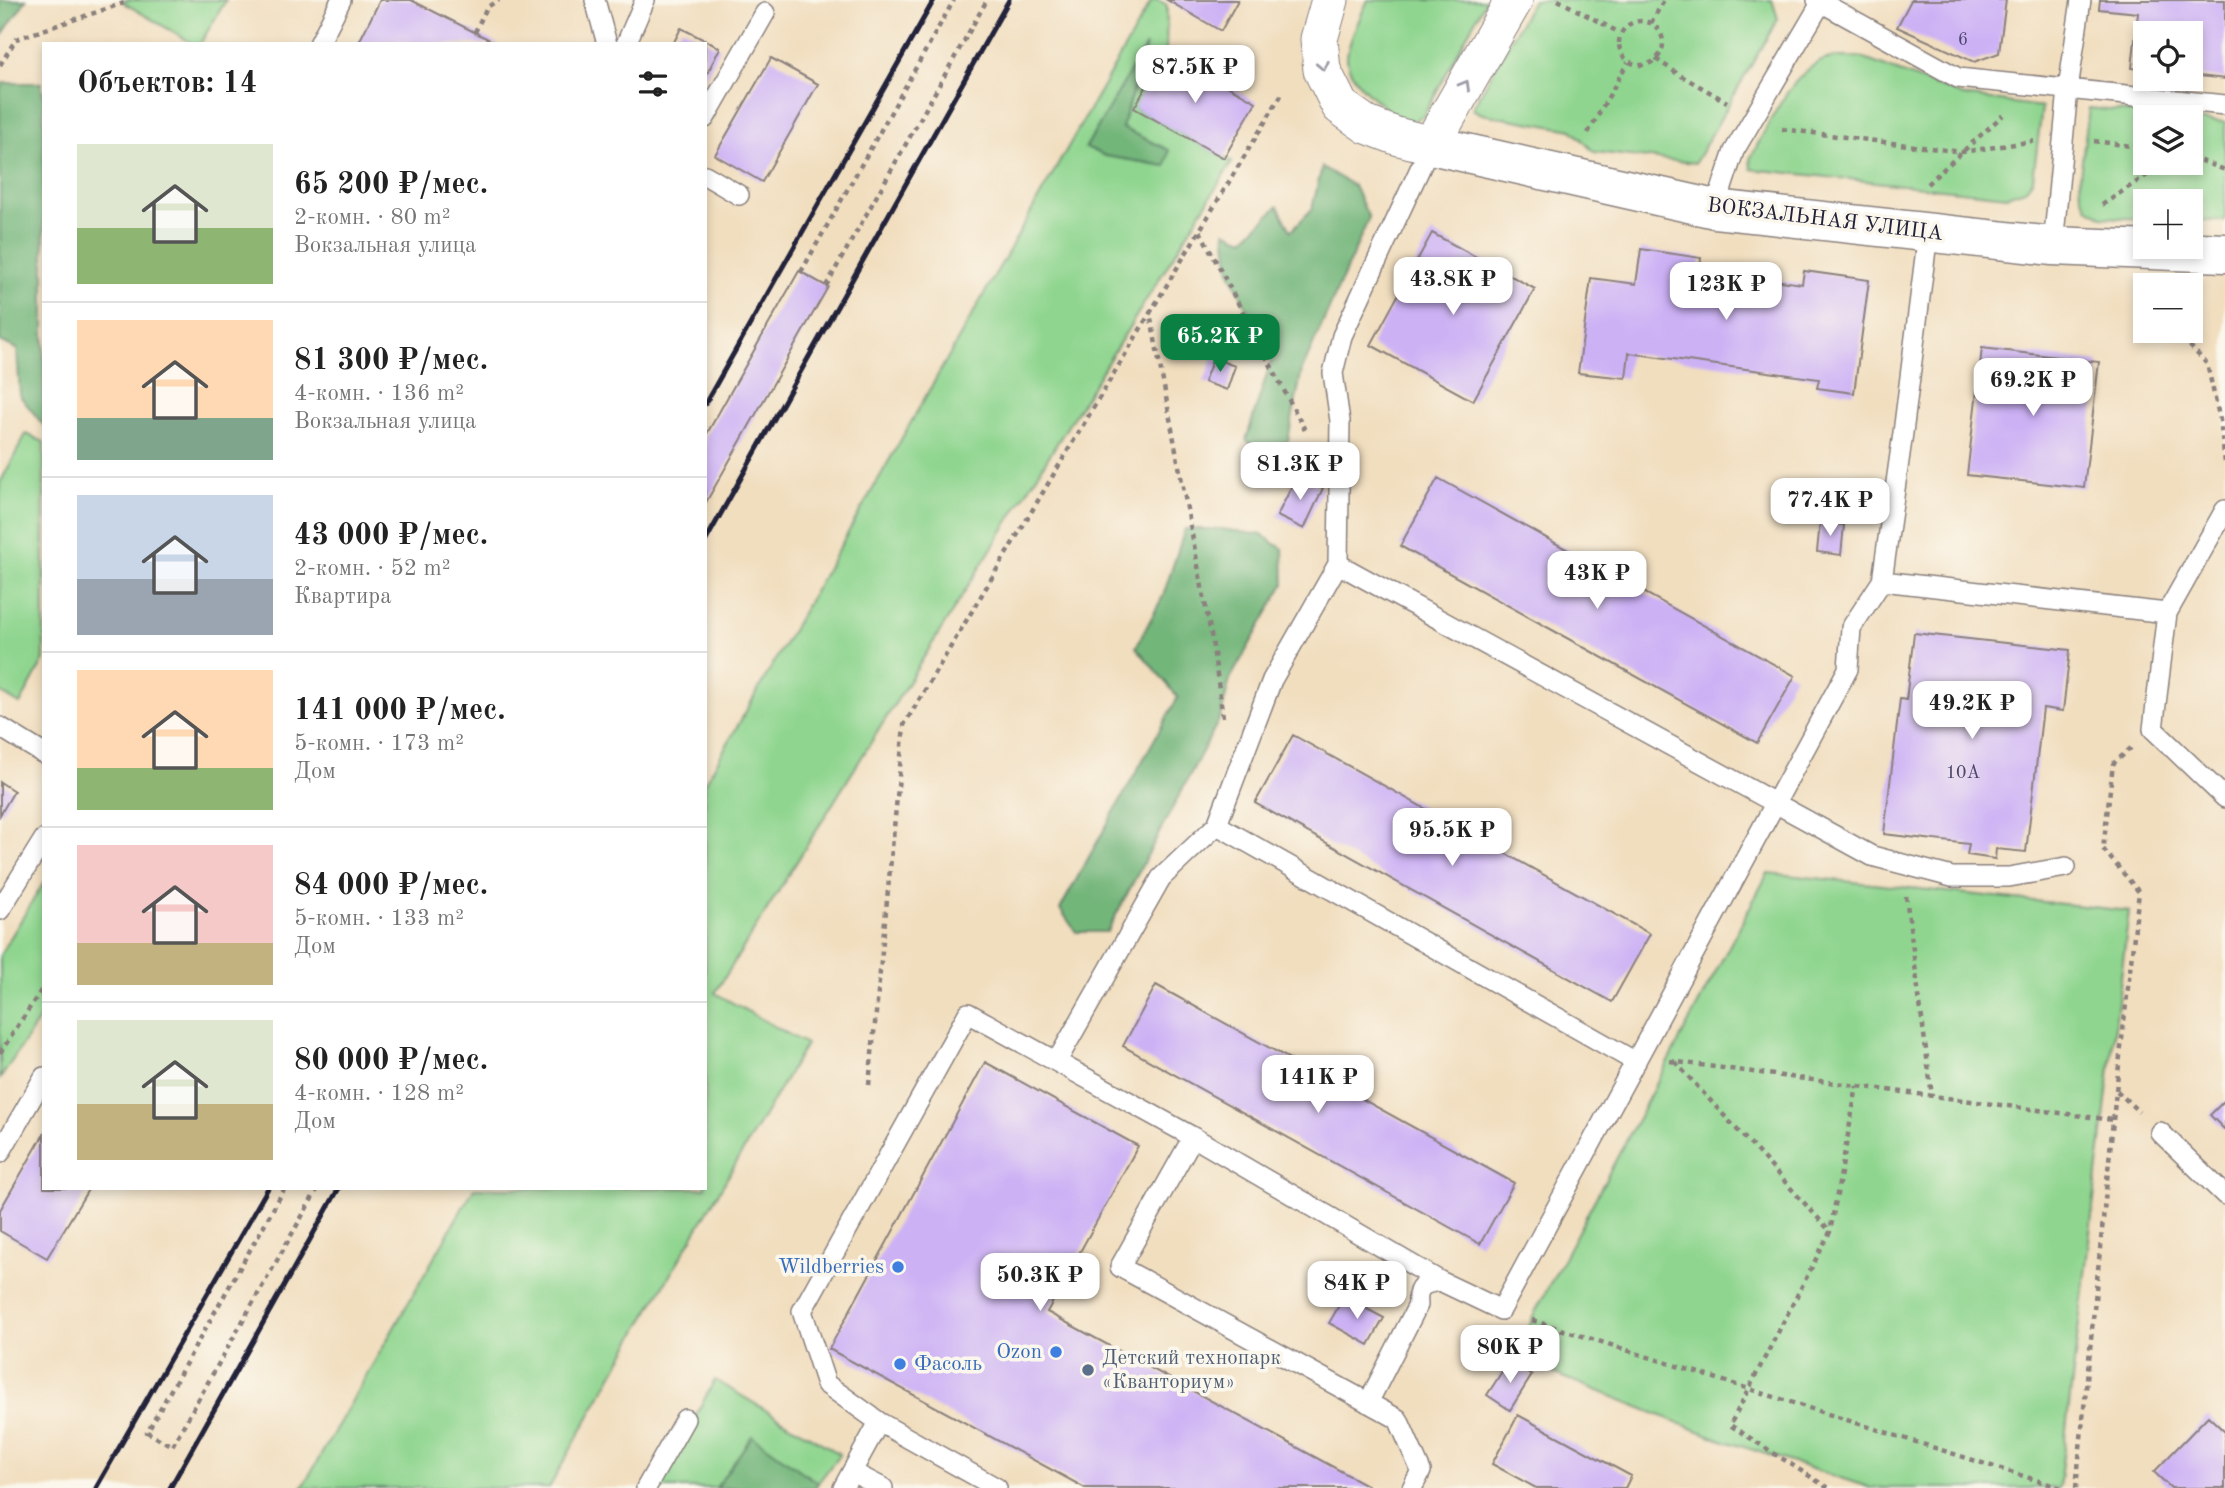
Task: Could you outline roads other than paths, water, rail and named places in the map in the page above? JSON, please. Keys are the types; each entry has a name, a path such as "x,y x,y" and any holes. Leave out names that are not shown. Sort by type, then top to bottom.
{"street":[{"path":"1330,0 1320,39 1322,70 1340,106 1367,125 1431,145 1514,0"},
{"name":"ВОКЗАЛЬНАЯ УЛИЦА","path":"1431,145 1715,209 2053,246 2225,253"}],"lane":[{"path":"320,42 341,0"},
{"path":"595,0 606,42"},
{"path":"627,42 645,0"},
{"path":"2053,246 2068,89 2081,0"},
{"path":"1715,209 1734,151 1819,1 1958,78 2225,105"},
{"path":"707,114 765,13"},
{"path":"1057,1061 1161,878 1217,825 1272,680 1338,564 1340,421 1333,373 1342,337 1431,145"},
{"path":"707,176 739,195"},
{"path":"997,1488 879,1422 825,1384 802,1311 968,1013 1193,1137 1440,1281 1501,1310 1848,669 1851,628 1882,581 1928,233"},
{"path":"2225,510 2167,613 2153,729 2225,797"},
{"path":"1338,564 1872,856 1952,877 2009,877 2066,867"},
{"path":"1882,581 2167,613"},
{"path":"0,727 42,753"},
{"path":"1217,825 1637,1059"},
{"path":"0,910 42,842"},
{"path":"0,1153 42,1080"},
{"path":"2160,1132 2225,1195"},
{"path":"1193,1137 1120,1267 1398,1419 1421,1471 1412,1488"},
{"path":"1368,1403 1418,1306 1417,1295 1420,1289 1440,1281"},
{"path":"646,1488 685,1419"},
{"path":"879,1422 847,1480 883,1488"}],"railway":[{"path":"707,400 934,0"},
{"path":"707,538 1009,0"},
{"path":"96,1488 267,1190"},
{"path":"170,1488 338,1190"}],"place":[{"name":"Wildberries","path":"898,1267"},
{"name":"Ozon","path":"1056,1352"},
{"name":"Фасоль","path":"900,1364"},
{"name":"Детский технопарк «Кванториум»","path":"1088,1370"}]}
